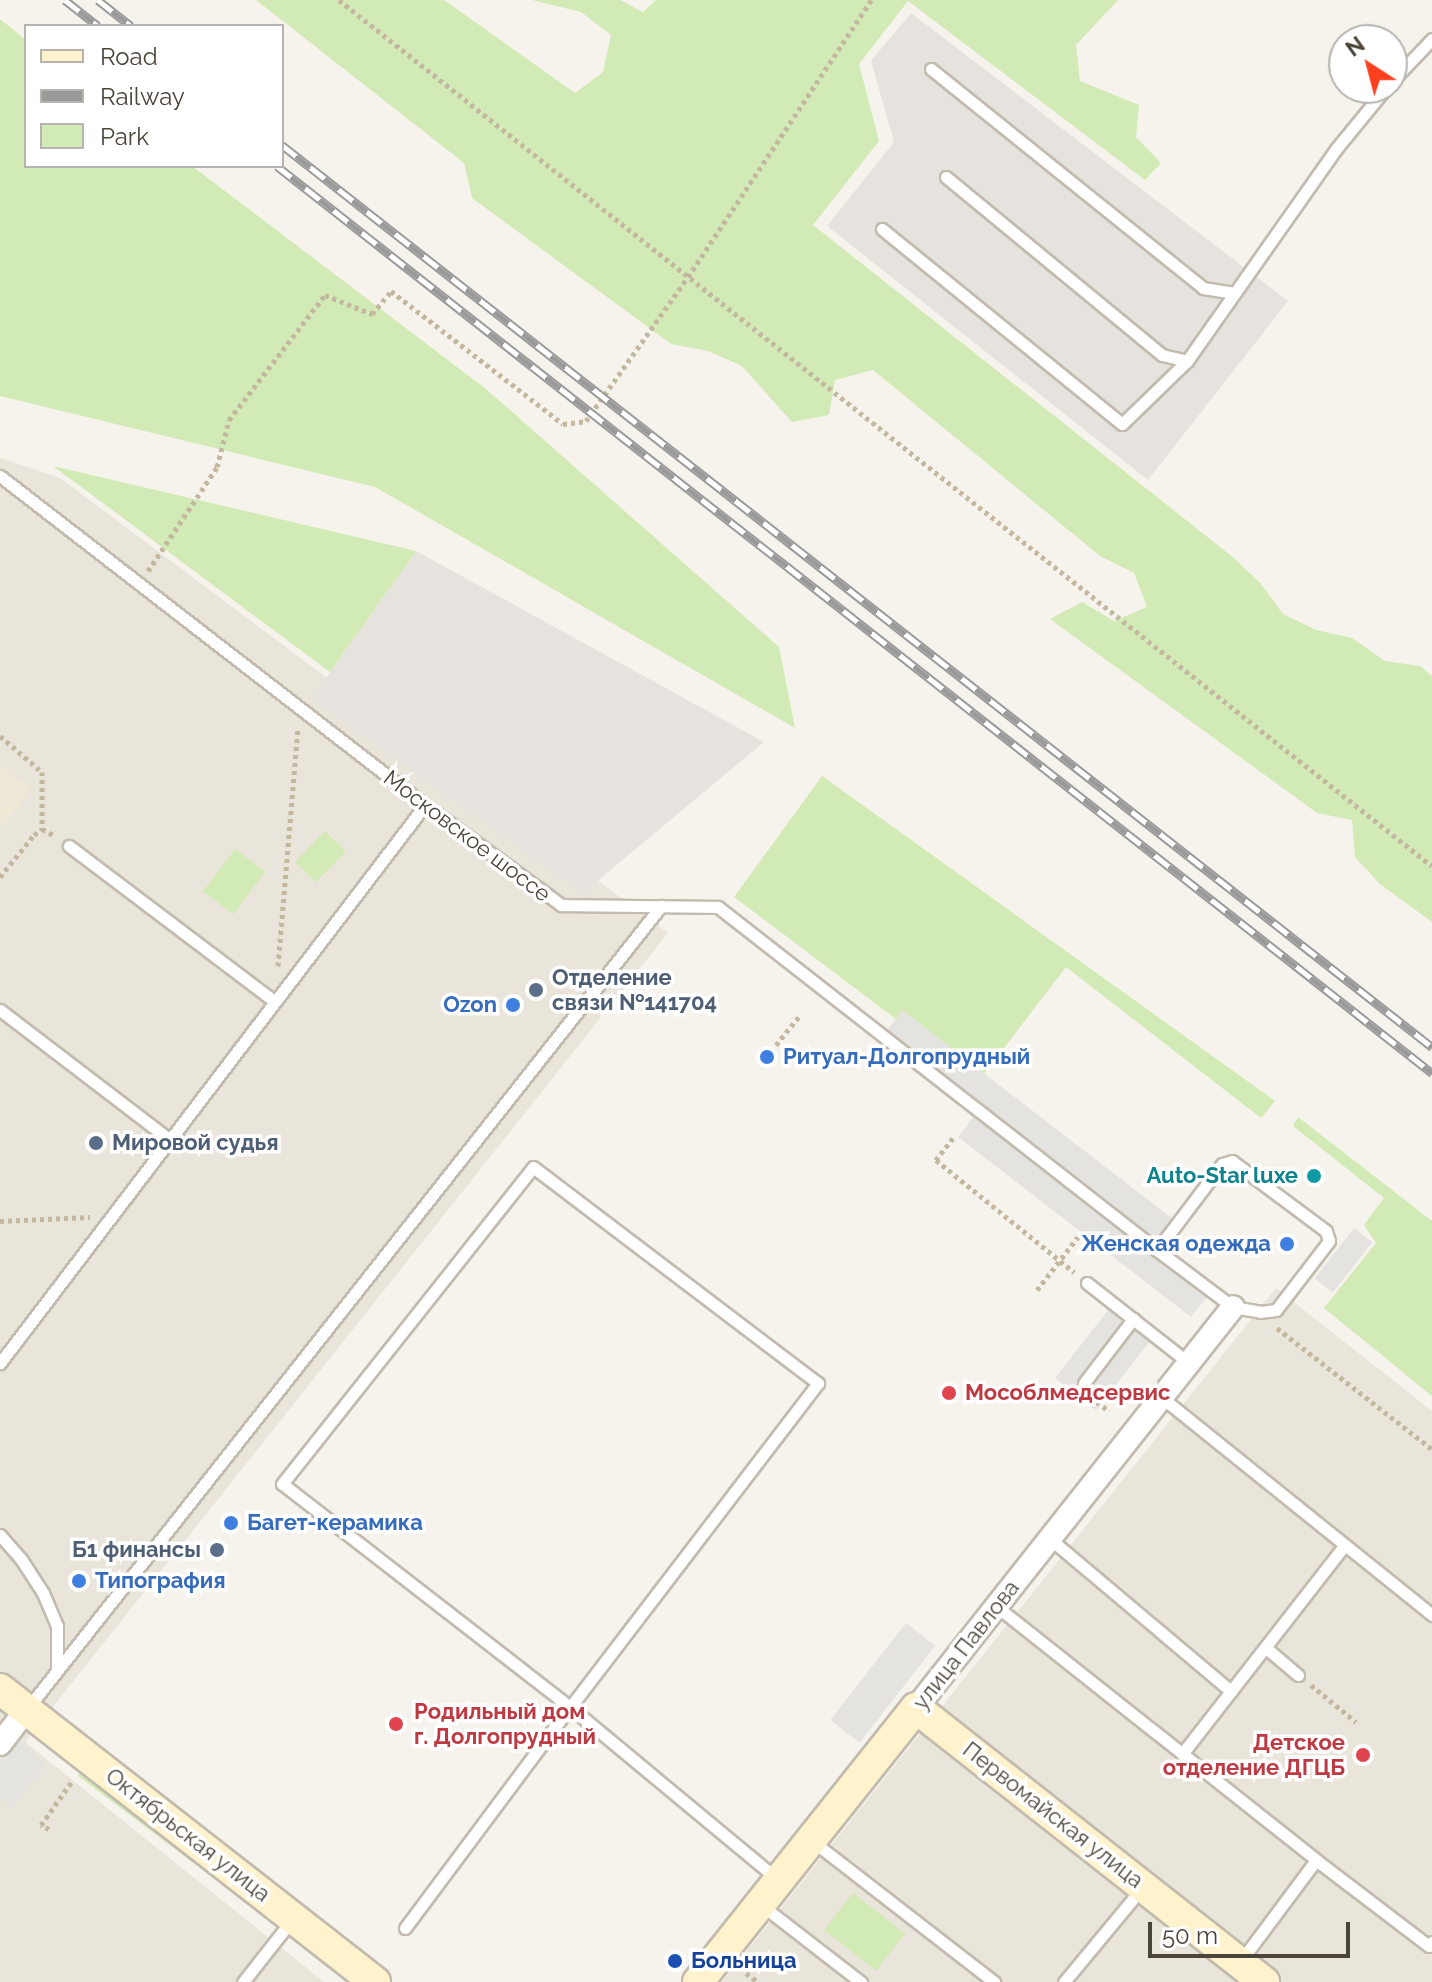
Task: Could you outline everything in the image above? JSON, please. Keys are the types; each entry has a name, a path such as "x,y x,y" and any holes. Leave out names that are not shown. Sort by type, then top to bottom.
{"main road":[{"name":"Октябрьская улица","path":"0,1689 372,1981"},
{"name":"улица Павлова","path":"698,1982 916,1708"},
{"name":"Первомайская улица","path":"916,1708 1264,1982"}],"street":[{"name":"улица Павлова","path":"916,1708 1233,1307"},
{"path":"0,1744 27,1709"}],"lane":[{"path":"1408,64 1432,39"},
{"path":"931,69 1203,288 1235,293"},
{"path":"882,229 1122,424 1187,361 1336,149 1373,104"},
{"path":"946,177 1162,355 1187,361"},
{"name":"Московское шоссе","path":"0,476 425,805 561,905 718,907 1233,1307"},
{"path":"0,1363 425,805"},
{"path":"69,846 275,1002"},
{"path":"27,1709 661,906"},
{"path":"0,1010 169,1139"},
{"path":"1157,1250 1227,1161 1232,1161 1326,1231 1329,1241 1323,1251 1276,1310 1260,1312 1233,1307"},
{"path":"405,1928 570,1707 818,1383 533,1167 282,1484 570,1707 779,1881"},
{"path":"1087,1283 1189,1363"},
{"path":"1084,1383 1133,1319"},
{"path":"1161,1397 1432,1615"},
{"path":"0,1535 21,1559 48,1604 57,1626 57,1668"},
{"path":"1049,1538 1231,1691"},
{"path":"1182,1754 1344,1546"},
{"path":"996,1606 1316,1860 1429,1946 1432,1942"},
{"path":"1266,1648 1298,1675"},
{"path":"811,1840 994,1982"},
{"path":"1240,1963 1316,1860"},
{"path":"1064,1982 1143,1887"},
{"path":"760,1904 861,1982"},
{"path":"243,1982 294,1917"}],"path":[{"path":"339,0 1432,866"},
{"path":"139,584 217,467 229,420 325,295 372,314 391,291 563,424 586,421 688,277 871,0"},
{"path":"275,1002 298,729"},
{"path":"0,736 42,772 42,829 0,877"},
{"path":"42,829 69,846"},
{"path":"776,1045 799,1017"},
{"path":"953,1138 936,1160 1087,1283"},
{"path":"0,1221 111,1217"},
{"path":"1037,1290 1078,1237"},
{"path":"1267,1320 1432,1449"},
{"path":"1298,1675 1356,1722"},
{"path":"49,1829 41,1825 77,1773"},
{"path":"746,1973 758,1982"}],"shaded area":[{"path":"911,13 1288,301 1148,480 827,226 894,142 871,61"},
{"path":"0,458 60,478 668,933 25,1742 324,1982 0,1982"},
{"path":"416,551 764,742 583,893 311,699"},
{"path":"0,765 31,789 0,829"},
{"path":"902,1010 1178,1223 1158,1250 1212,1291 1191,1317 958,1137 978,1111 883,1036"},
{"path":"1354,1228 1372,1242 1333,1293 1315,1278"},
{"path":"1276,1288 1432,1411 1432,1982 722,1982"},
{"path":"1113,1304 1154,1336 1096,1410 1055,1378"},
{"path":"906,1623 935,1646 859,1743 830,1720"},
{"path":"17,1741 45,1764 13,1808 0,1798 0,1760"}],"green space":[{"path":"256,0 444,0 575,93 603,72 611,35 581,12 532,0 620,0 643,12 656,0 1118,0 1076,45 1080,81 1139,105 1136,137 1161,163 1145,180 908,1 859,64 879,141 813,225 1234,558 1261,584 1283,614 1316,630 1352,638 1385,661 1420,666 1432,676 1432,922 1380,884 1355,857 1352,820 1317,813 1050,619 1082,602 1114,621 1147,607 1134,573 1100,556 873,370 835,380 829,415 792,422 742,366 708,351 671,344 472,198 464,163"},
{"path":"0,19 24,38 24,168 195,168 486,389 779,647 795,728 375,487 0,396"},
{"path":"53,466 416,551 330,672"},
{"path":"822,776 1275,1101 1261,1118 1066,967 984,1074 903,1011 896,1019 734,897"},
{"path":"325,831 346,851 316,882 295,862"},
{"path":"235,849 265,872 233,914 203,891"},
{"path":"1298,1117 1432,1221 1432,1396 1324,1308 1376,1243 1364,1225 1384,1198 1293,1126"},
{"path":"85,1768 281,1920 280,1928 78,1776"},
{"path":"853,1893 905,1934 876,1971 824,1930"}],"railway":[{"path":"65,0 95,24"},
{"path":"98,0 128,24"},
{"path":"284,147 1432,1047"},
{"path":"280,168 1432,1073"}],"place":[{"name":"Отделение связи №141704","path":"536,990"},
{"name":"Ozon","path":"513,1005"},
{"name":"Ритуал-Долгопрудный","path":"767,1057"},
{"name":"Мировой судья","path":"96,1143"},
{"name":"Auto-Star luxe","path":"1314,1176"},
{"name":"Женская одежда","path":"1287,1244"},
{"name":"Мособлмедсервис","path":"949,1393"},
{"name":"Багет-керамика","path":"231,1523"},
{"name":"Б1 финансы","path":"217,1550"},
{"name":"Типография","path":"79,1581"},
{"name":"Родильный дом г. Долгопрудный","path":"396,1724"},
{"name":"Детское отделение ДГЦБ","path":"1363,1755"},
{"name":"Больница","path":"675,1961"}]}
